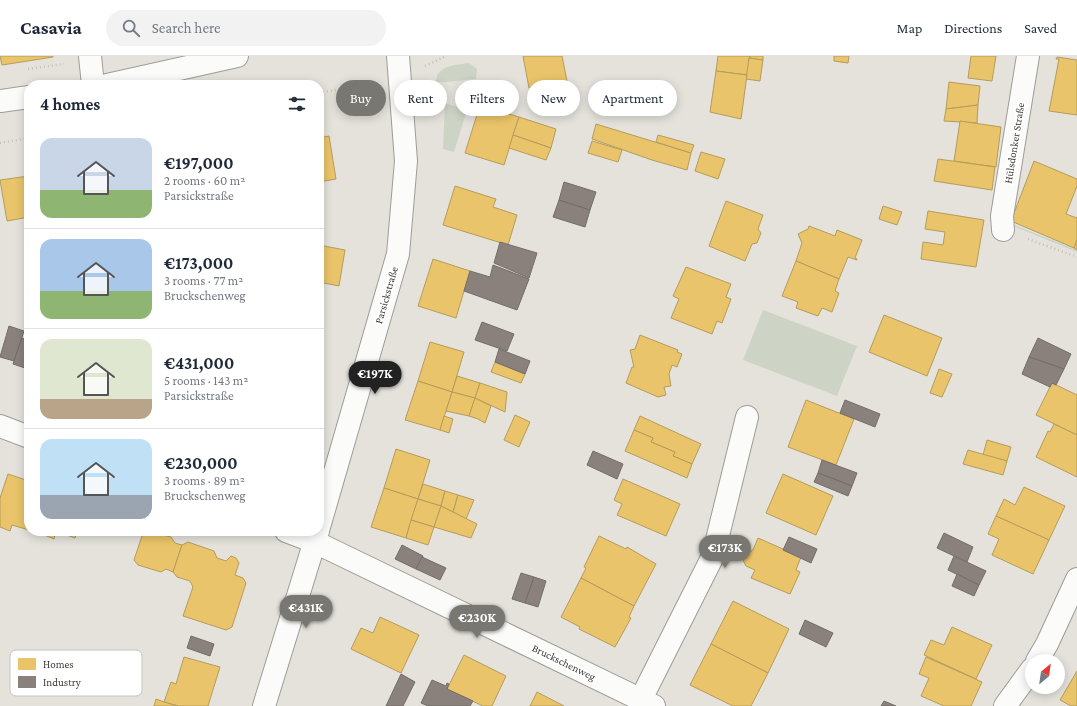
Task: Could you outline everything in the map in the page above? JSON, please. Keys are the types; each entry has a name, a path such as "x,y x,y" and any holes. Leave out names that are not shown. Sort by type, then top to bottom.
{"street":[{"path":"129,80 237,56"},
{"name":"Parsickstraße","path":"324,509 398,254 406,161 398,56"},
{"name":"Hülsdonker Straße","path":"1003,230 1002,216 1028,56"},
{"path":"90,58 92,80"},
{"path":"0,101 24,98"},
{"name":"Bruckschenweg","path":"323,536 647,702 713,556 747,417"},
{"path":"0,426 24,435"},
{"name":"Parsickstraße","path":"264,706 316,536"},
{"path":"1041,654 1077,579"},
{"path":"1005,706 1025,679"}],"path":[{"path":"23,69 90,58"},
{"path":"0,143 24,139"},
{"path":"1003,230 1077,258"}],"shaded area":[{"path":"469,63 477,69 476,79 447,82 447,80 436,80 439,72 453,65"},
{"path":"447,104 455,106 455,116 465,116 454,152 443,149 444,116 447,116"},
{"path":"1009,223 1077,250 1077,252 1008,224"},
{"path":"763,310 857,346 837,396 743,360"}],"building: Homes":[{"path":"0,56 53,56 53,57 2,65"},
{"path":"523,56 562,56 567,80 528,80"},
{"path":"718,56 750,56 747,75 716,71"},
{"path":"750,56 763,56 763,60 749,58"},
{"path":"834,56 849,56 848,63 834,61"},
{"path":"971,56 996,56 992,81 968,78"},
{"path":"1057,57 1077,60 1077,115 1049,111 1059,59 1056,59"},
{"path":"749,58 763,60 760,81 746,79"},
{"path":"716,71 747,75 741,119 710,112"},
{"path":"949,82 980,86 978,105 946,109"},
{"path":"978,105 977,123 944,121 946,109"},
{"path":"477,116 519,117 504,165 465,153"},
{"path":"519,117 556,129 551,148 513,135"},
{"path":"960,121 1001,127 996,167 954,161"},
{"path":"596,124 691,153 687,170 652,160 592,139"},
{"path":"513,135 551,148 546,160 509,148"},
{"path":"658,135 694,145 691,153 656,142"},
{"path":"329,136 336,179 324,181 324,137"},
{"path":"592,141 622,150 618,162 588,153"},
{"path":"701,152 725,159 718,179 695,171"},
{"path":"938,159 995,167 992,190 934,181"},
{"path":"1034,161 1077,179 1077,186 1066,214 1077,218 1077,240 1074,248 1011,221"},
{"path":"24,177 24,218 7,221 0,180"},
{"path":"455,186 496,199 493,207 517,215 508,245 443,225"},
{"path":"726,201 763,215 758,229 761,233 757,243 752,244 745,261 709,246"},
{"path":"883,206 902,212 897,225 879,219"},
{"path":"928,211 984,220 976,267 921,259 923,242 943,245 945,232 925,229"},
{"path":"809,226 835,236 837,230 862,240 855,258 857,260 848,257 839,279 796,261 802,243 798,234 808,229"},
{"path":"1077,240 1077,250 1074,248"},
{"path":"324,246 345,250 339,286 324,283"},
{"path":"433,259 470,271 456,318 418,306"},
{"path":"796,261 839,279 835,291 839,293 832,312 822,308 818,316 796,308 798,302 782,296"},
{"path":"686,267 731,284 726,297 731,299 722,323 717,321 712,334 671,318 679,299 673,296"},
{"path":"884,315 942,338 927,376 869,352"},
{"path":"640,335 678,350 677,352 682,354 677,367 672,365 669,374 671,386 664,387 666,395 658,397 626,383 632,367 634,367 630,350 635,349"},
{"path":"430,342 464,352 452,392 418,381"},
{"path":"495,362 525,374 521,383 491,372"},
{"path":"939,369 952,374 942,397 930,393"},
{"path":"457,376 480,383 475,398 452,392"},
{"path":"418,381 452,392 440,430 405,420"},
{"path":"480,383 507,392 505,412 475,398"},
{"path":"1052,383 1077,395 1077,435 1036,415"},
{"path":"452,392 475,398 469,416 446,411"},
{"path":"475,398 491,406 485,423 469,416"},
{"path":"806,400 854,419 836,465 788,447"},
{"path":"515,415 530,422 519,447 504,440"},
{"path":"444,416 453,419 449,433 440,430"},
{"path":"640,416 701,444 692,464 673,456 675,452 651,442 653,438 634,430"},
{"path":"1054,424 1077,435 1077,477 1036,457 1048,431 1050,432"},
{"path":"634,430 653,438 651,442 675,452 673,456 692,464 687,478 625,451"},
{"path":"987,440 1011,447 1007,461 983,455"},
{"path":"396,449 430,460 418,499 384,488"},
{"path":"968,450 1007,461 1003,475 963,464"},
{"path":"8,474 24,479 24,529 12,525 10,531 0,527 0,498"},
{"path":"783,474 833,496 816,535 766,513"},
{"path":"623,479 680,504 666,536 617,515 622,504 614,500"},
{"path":"423,484 445,491 441,506 418,499"},
{"path":"1024,487 1065,506 1049,540 996,516 1004,499 1015,505"},
{"path":"384,488 418,499 406,538 371,527"},
{"path":"445,491 458,495 453,512 441,506"},
{"path":"458,495 474,500 466,519 453,512"},
{"path":"418,499 441,506 434,527 411,520"},
{"path":"441,506 477,524 471,538 434,527"},
{"path":"996,516 1049,540 1033,574 992,555 999,539 988,534"},
{"path":"411,520 434,527 428,545 406,538"},
{"path":"47,536 55,536 54,539"},
{"path":"142,536 167,536 171,537 175,543 182,545 173,572 166,569 161,572 138,565 134,560"},
{"path":"599,536 626,549 627,547 656,564 634,606 581,578 586,568 584,567"},
{"path":"758,538 801,557 796,570 800,572 790,594 751,578 755,570 746,566 741,556 753,550"},
{"path":"188,542 214,551 217,558 226,561 231,556 236,558 239,563 235,575 243,578 246,583 232,627 226,630 183,616 193,587 190,581 177,577 173,572 182,545"},
{"path":"581,578 634,606 629,617 631,618 615,647 579,629 580,627 561,617"},
{"path":"733,601 789,629 768,673 711,644"},
{"path":"380,617 419,635 401,673 351,649 361,628 373,633"},
{"path":"952,627 992,645 976,679 924,655 931,640 944,645"},
{"path":"711,644 768,673 751,706 733,706 690,685"},
{"path":"464,655 506,676 492,706 483,706 447,689"},
{"path":"184,657 220,667 208,706 178,706 164,702 171,682 176,684"},
{"path":"926,657 982,682 971,706 944,706 921,696 929,678 919,674"},
{"path":"1077,671 1077,706 1071,706 1060,700 1065,694"},
{"path":"537,692 564,706 530,706"},
{"path":"156,699 164,702 178,706 154,706"}],"building: Industry":[{"path":"564,182 596,192 590,210 559,200"},
{"path":"559,200 590,210 585,227 553,217"},
{"path":"500,242 537,253 529,278 494,263"},
{"path":"493,265 529,279 517,310 464,291 470,271 490,277"},
{"path":"482,322 514,334 507,351 475,340"},
{"path":"9,326 24,331 14,361 0,357"},
{"path":"22,338 24,339 24,368 13,364"},
{"path":"1038,338 1071,354 1064,369 1029,357"},
{"path":"499,349 530,361 525,374 495,362"},
{"path":"1029,357 1064,369 1056,385 1052,383 1050,387 1022,374"},
{"path":"845,400 880,414 875,427 840,413"},
{"path":"593,451 623,464 617,479 587,465"},
{"path":"822,460 857,473 852,486 818,473"},
{"path":"818,473 852,486 848,496 814,482"},
{"path":"944,533 973,547 967,562 937,548"},
{"path":"789,537 817,549 811,563 783,550"},
{"path":"402,545 423,556 416,569 395,559"},
{"path":"954,556 986,571 979,585 948,570"},
{"path":"422,557 446,568 440,580 416,569"},
{"path":"521,573 534,577 525,603 512,599"},
{"path":"957,574 979,585 974,596 952,586"},
{"path":"534,577 546,581 538,607 525,603"},
{"path":"805,620 833,633 826,647 799,634"},
{"path":"191,636 214,644 210,656 187,648"},
{"path":"401,674 415,682 403,706 386,706"},
{"path":"432,680 446,686 447,683 449,684 447,689 473,701 470,706 428,706 421,703"},
{"path":"884,701 896,706 881,706"}]}
